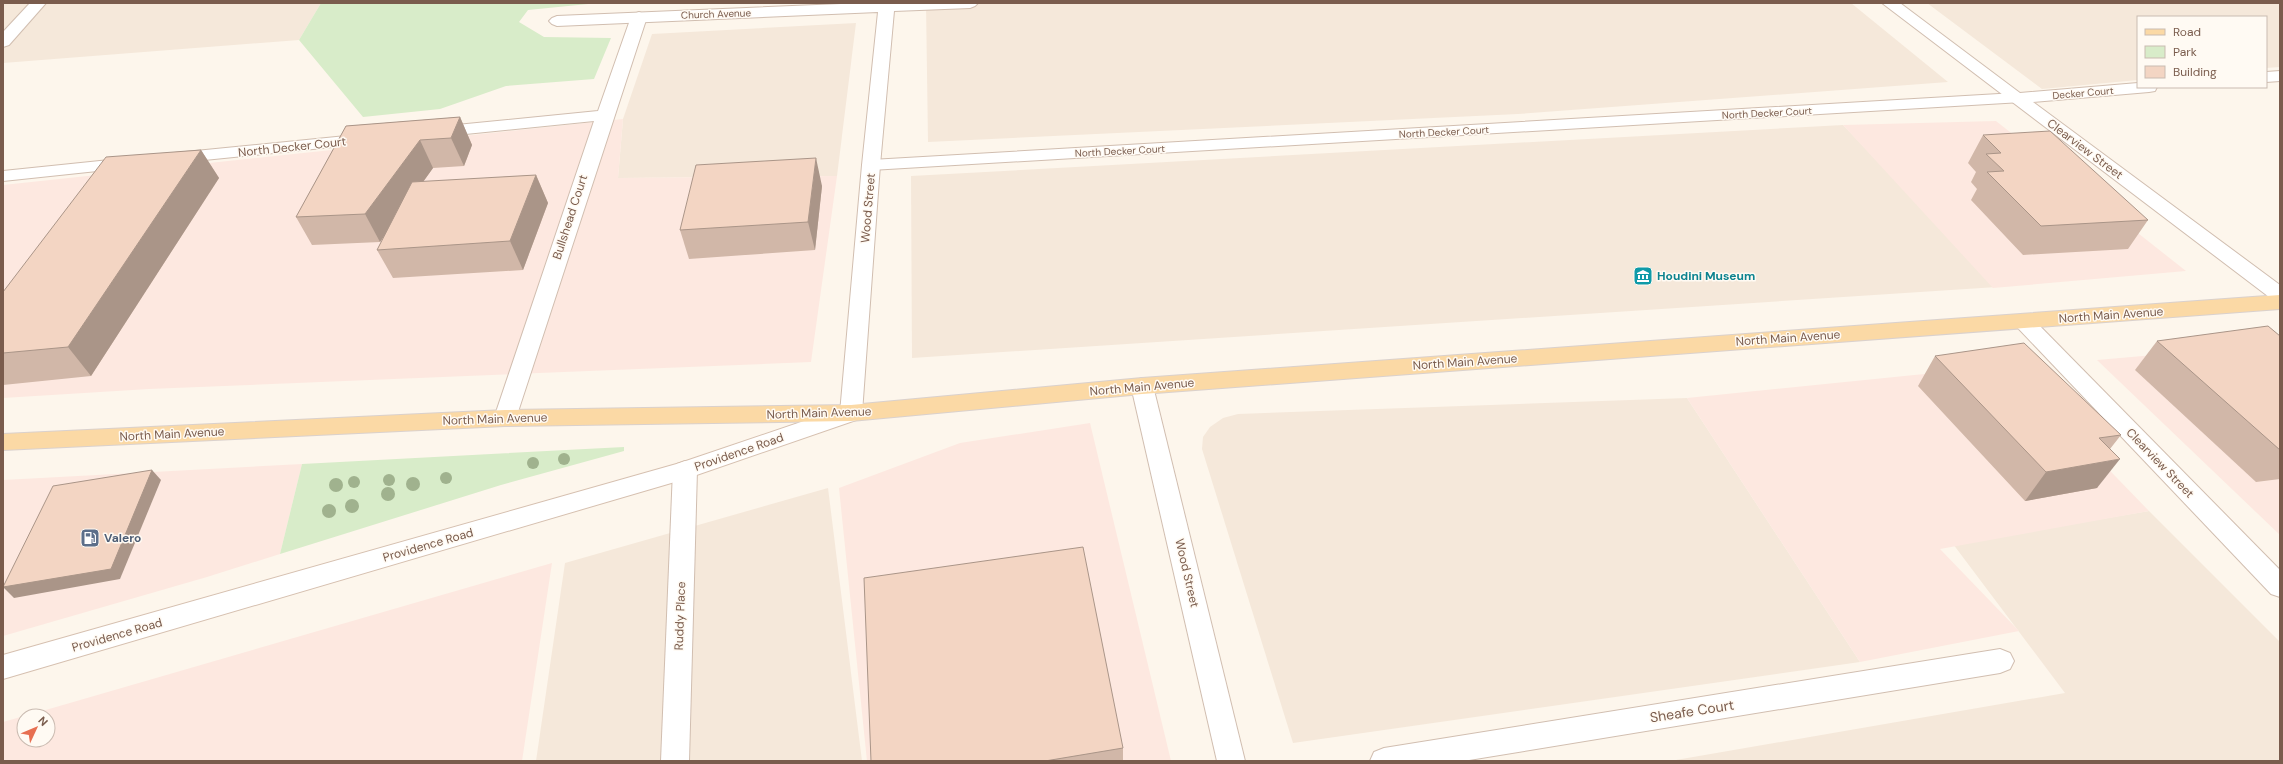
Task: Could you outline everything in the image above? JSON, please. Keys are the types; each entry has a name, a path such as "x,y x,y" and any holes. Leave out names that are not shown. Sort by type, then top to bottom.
{"main road":[{"name":"North Main Avenue","path":"3,442 505,418 851,414 1142,386 2280,302"}],"street":[{"path":"3,42 38,3"},
{"name":"Church Avenue","path":"557,21 887,5 970,3"},
{"name":"Clearview Street","path":"1890,3 2280,295"},
{"name":"Wood Street","path":"851,414 871,165 887,5"},
{"name":"Bullshead Court","path":"505,418 639,17"},
{"path":"2267,77 2280,76"},
{"name":"Decker Court","path":"2016,98 2137,88"},
{"name":"North Decker Court","path":"871,165 2016,98"},
{"path":"423,134 605,115"},
{"name":"North Decker Court","path":"3,176 383,138"},
{"name":"Clearview Street","path":"2023,321 2280,587"},
{"name":"Wood Street","path":"1142,386 1232,761"},
{"name":"Providence Road","path":"3,667 685,470 851,414"},
{"name":"Ruddy Place","path":"675,761 685,470"},
{"name":"Sheafe Court","path":"1384,761 2000,661"}],"shaded area":[{"path":"3,3 321,3 299,40 3,63"},
{"path":"926,3 1851,3 1948,82 1518,114 928,142"},
{"path":"1927,3 2280,3 2280,67 2267,68 2267,16 2137,16 2137,80 2042,89"},
{"path":"856,23 837,176 618,178 623,119 652,34"},
{"path":"623,119 618,178 837,176 811,362 149,389 3,398 3,185"},
{"path":"1996,121 2186,271 1993,288 1843,125"},
{"path":"1843,125 1997,287 912,358 911,176"},
{"path":"2280,344 2280,535 2097,360"},
{"path":"1984,368 2026,384 2149,511 1940,549 2019,631 1860,662 1687,398"},
{"path":"1687,398 1860,662 1293,743 1202,449 1203,437 1210,427 1223,418 1238,414"},
{"path":"1090,423 1171,761 867,761 839,488 960,443"},
{"path":"302,464 280,554 207,577 3,636 3,480"},
{"path":"828,488 862,761 536,761 565,563"},
{"path":"2149,511 2280,642 2280,761 1670,761 2065,693 1953,544"},
{"path":"552,563 522,761 3,761 3,722 16,718 16,748 56,748 56,708 53,708"}],"green space":[{"path":"321,3 598,3 528,10 519,22 544,37 611,38 594,79 506,86 440,109 363,117 299,40"},
{"path":"624,447 624,451 501,485 280,554 302,464"}],"building":[{"path":"460,117 451,138 420,140 365,214 296,217 346,126"},
{"path":"2050,131 2148,220 2041,226 1987,172 2004,171 1986,154 2001,153 1983,135"},
{"path":"201,150 68,347 3,353 3,292 106,157"},
{"path":"816,158 808,222 680,230 696,165"},
{"path":"536,175 510,241 377,250 412,182"},
{"path":"2268,326 2280,336 2280,450 2157,341"},
{"path":"2024,343 2121,435 2099,438 2120,459 2046,472 1935,356"},
{"name":"Valero","path":"152,470 111,569 3,587 53,486"},
{"path":"1083,547 1123,748 1045,761 871,761 864,578"}],"place":[{"name":"Houdini Museum","path":"1643,276"},
{"name":"Valero","path":"90,538"}]}
